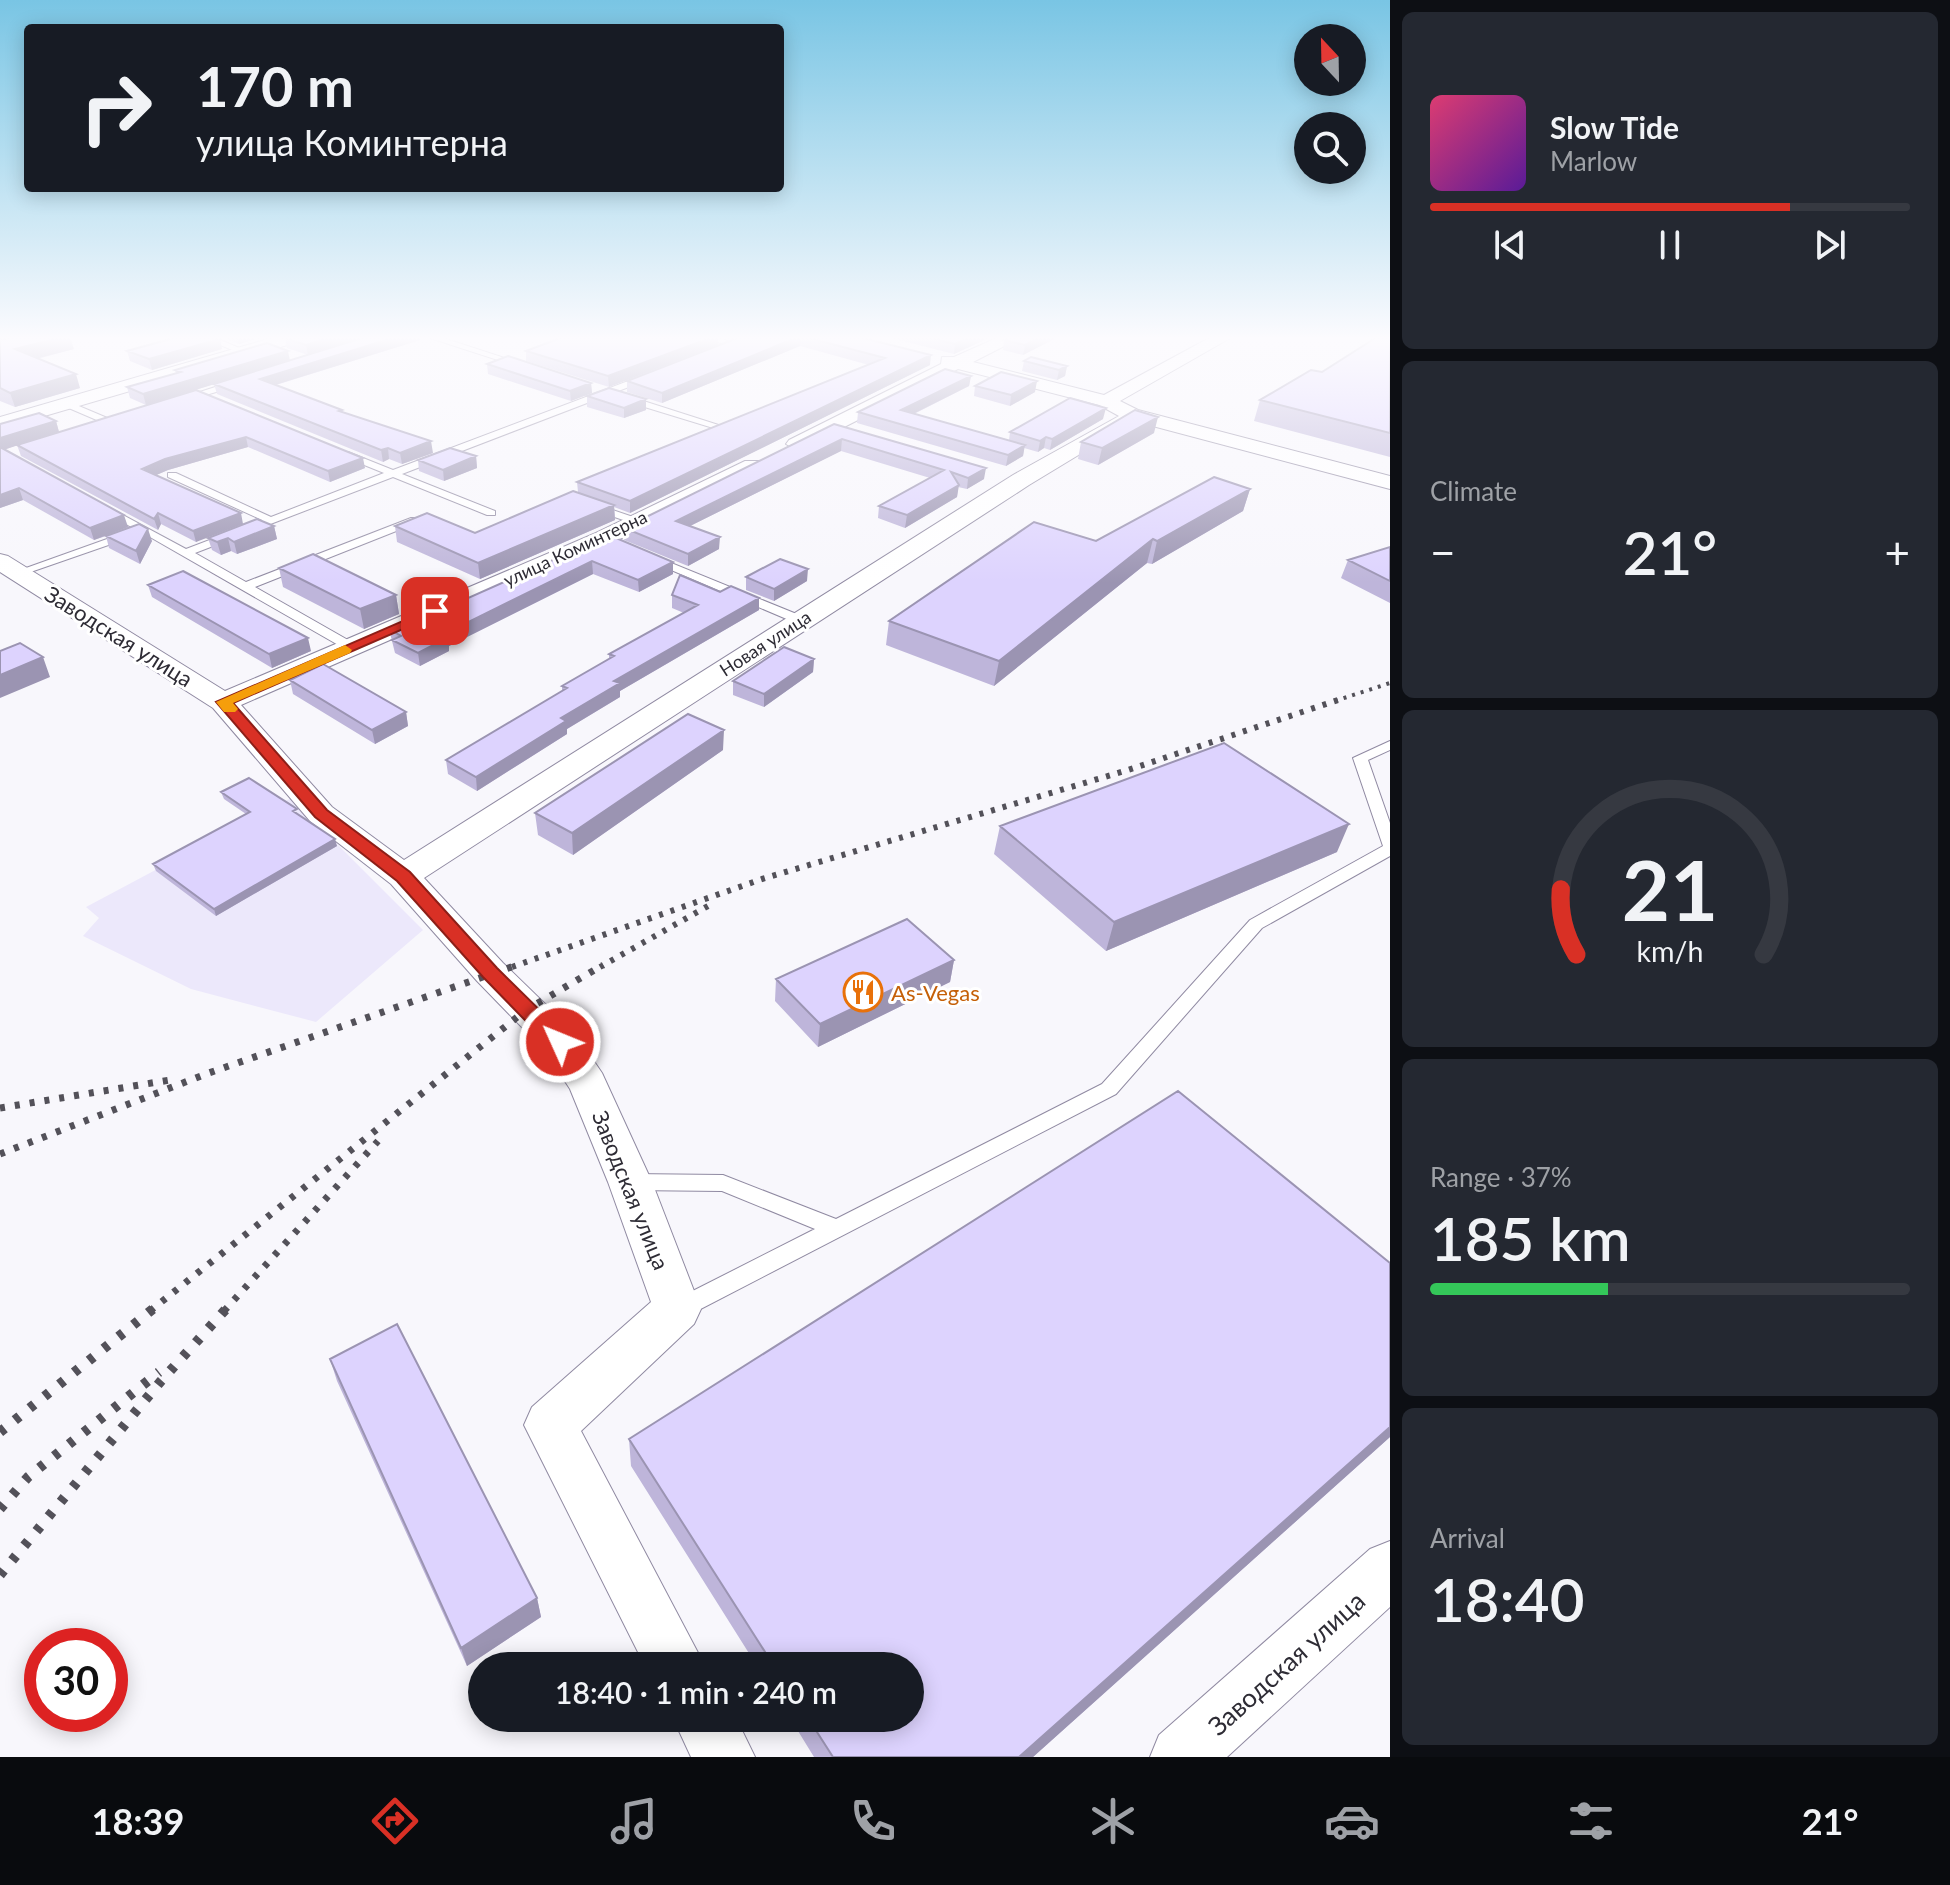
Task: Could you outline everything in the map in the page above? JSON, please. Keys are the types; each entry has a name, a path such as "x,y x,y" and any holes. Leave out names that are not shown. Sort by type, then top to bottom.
{"street":[{"name":"улица Коминтерна","path":"223,702 611,541 635,521 848,419"},
{"name":"Новая улица","path":"403,876 800,620 1123,419"},
{"path":"1150,419 1390,483"},
{"path":"835,426 863,434"},
{"path":"993,471 1021,480"},
{"name":"Заводская улица","path":"9,567 223,702 321,814 403,876 490,972 560,1042 588,1084 630,1182 677,1309"},
{"path":"669,1652 550,1425 677,1309"},
{"name":"Заводская улица","path":"1181,1757 1390,1569"},
{"path":"711,1732 724,1757"}],"lane":[{"path":"102,419 109,422"},
{"path":"96,426 120,419"},
{"path":"185,553 536,419"},
{"path":"694,419 726,429"},
{"path":"337,451 491,513"},
{"path":"172,475 270,520"},
{"path":"94,502 351,647"},
{"path":"586,503 635,521"},
{"path":"245,587 423,517"},
{"path":"9,567 144,529"},
{"path":"646,555 800,620"},
{"path":"677,1309 1109,1089 1256,924 1390,847 1360,758 1390,745"},
{"path":"630,1182 723,1183 836,1228"}],"shaded area":[{"path":"291,798 423,930 316,1022 191,989 83,936 99,918 86,907"}],"building":[{"path":"18,419 56,421 0,438 0,424"},
{"path":"102,419 267,419 363,458 328,471 246,437 165,459 142,469 241,513 193,531 158,513 154,519 17,445"},
{"path":"303,419 364,419 431,441 400,453 388,448 381,450"},
{"path":"734,419 799,419 630,501 577,482"},
{"path":"882,419 933,419 1025,445 1008,455"},
{"path":"1033,419 1087,419 1052,439 1046,437 1040,441 1010,432"},
{"path":"1120,419 1154,419 1102,448 1081,442"},
{"path":"1335,419 1390,419 1390,433"},
{"path":"834,424 986,468 968,478 951,472 959,485 907,515 879,506 944,470 842,439 676,521 720,537 688,554 624,528"},
{"path":"0,447 124,515 90,528 19,488 0,495"},
{"path":"450,448 476,456 443,470 418,460"},
{"path":"1214,477 1250,489 1157,541 1153,539 999,661 889,621 1034,522 1096,541"},
{"path":"573,491 614,505 478,563 395,526 427,513 475,533"},
{"path":"257,519 274,526 234,542 228,538 217,542 208,538"},
{"path":"139,524 148,529 136,551 106,536"},
{"path":"609,535 673,562 638,580 592,561 442,635 447,638 418,653 392,640 401,636 389,629 424,614 428,616"},
{"path":"1390,547 1390,581 1348,560"},
{"path":"313,554 396,595 360,609 279,568"},
{"path":"780,559 808,569 774,589 746,577"},
{"path":"183,571 308,638 269,654 148,585"},
{"path":"680,575 720,592 731,586 759,598 614,681 620,683 561,718 566,721 476,777 446,760 567,688 562,686 614,656 609,654 698,605 672,595"},
{"path":"20,643 43,657 0,675 0,651"},
{"path":"784,647 814,659 764,694 733,681"},
{"path":"323,664 406,712 372,730 290,680"},
{"path":"688,714 724,730 572,833 535,813"},
{"path":"1224,743 1349,824 1114,922 1000,826"},
{"path":"249,778 297,809 293,811 335,839 214,909 153,864 250,812 221,792"},
{"path":"907,919 954,960 820,1024 776,979"},
{"path":"1178,1091 1390,1263 1390,1427 1019,1757 833,1757 817,1732 924,1732 924,1652 765,1652 629,1439"},
{"path":"397,1324 537,1598 461,1648 330,1359"}],"railway":[{"path":"1335,701 1390,683"},
{"path":"1335,701 1341,699"},
{"path":"512,967 762,879 1128,770 1335,701"},
{"path":"600,967 708,906"},
{"path":"0,1154 206,1074 517,965"},
{"path":"150,1311 526,1010 603,965"},
{"path":"0,1108 170,1080"},
{"path":"224,1311 378,1141"},
{"path":"0,1432 153,1309"},
{"path":"0,1575 161,1381 226,1309"},
{"path":"0,1509 28,1477 159,1372"}],"slow traffic":[{"path":"230,709 223,702 345,650"}],"place":[{"name":"As-Vegas","path":"863,992"}],"route":[{"path":"435,611 223,702 321,814 403,876 490,972 560,1042"}]}
